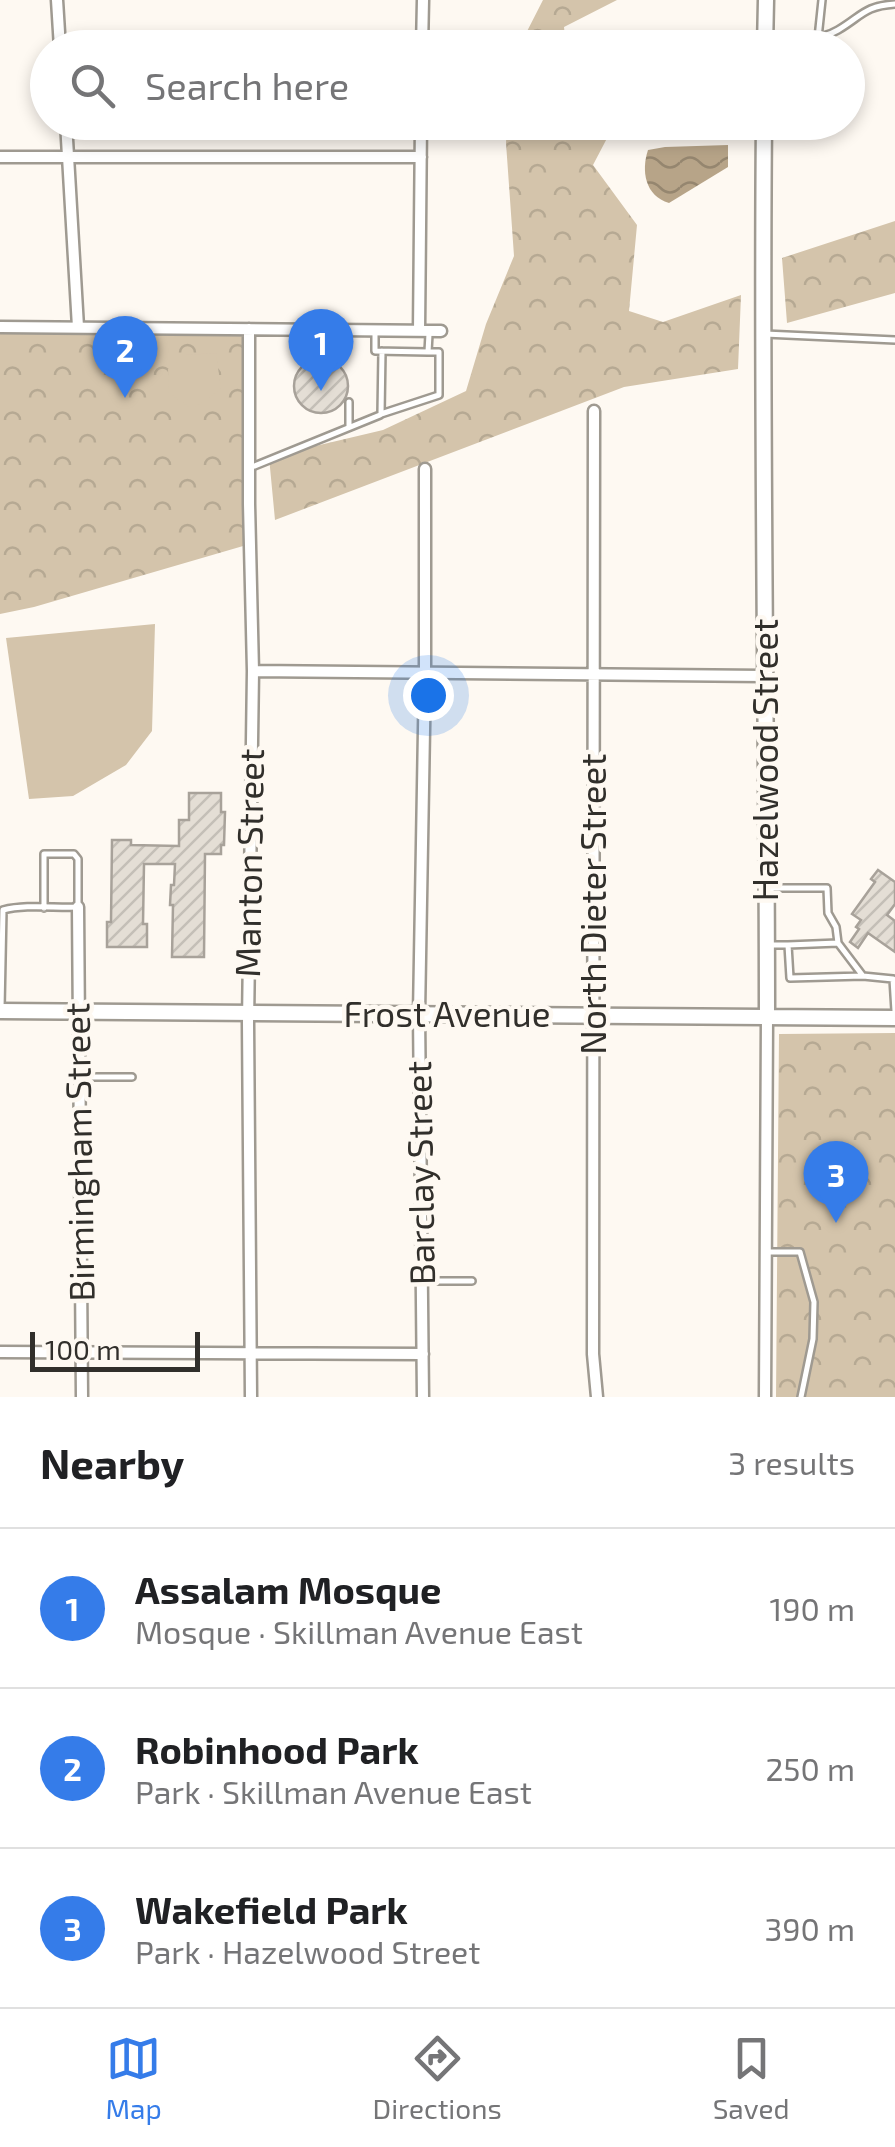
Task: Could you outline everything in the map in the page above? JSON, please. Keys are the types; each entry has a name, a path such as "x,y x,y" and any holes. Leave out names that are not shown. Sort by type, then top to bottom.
{"street":[{"path":"57,0 59,30"},
{"path":"422,30 423,0"},
{"path":"765,30 766,0"},
{"path":"68,140 78,327"},
{"path":"421,140 424,330"},
{"name":"Hazelwood Street","path":"764,140 765,1397"},
{"path":"0,157 421,158"},
{"path":"0,327 442,331"},
{"name":"Manton Street","path":"249,329 253,672 248,1013 251,1397"},
{"name":"North Dieter Street","path":"594,411 597,1397"},
{"name":"Barclay Street","path":"422,1397 420,1014 425,469"},
{"path":"253,672 766,676"},
{"name":"Birmingham Street","path":"78,907 82,1397"},
{"name":"Frost Avenue","path":"1,1012 767,1017 895,1014"},
{"path":"0,1352 422,1354"}],"lane":[{"path":"819,30 822,0"},
{"path":"840,30 862,12 895,4"},
{"path":"249,468 381,414 439,395 439,352 375,351 375,330"},
{"path":"424,330 428,352"},
{"path":"762,334 895,340"},
{"path":"381,414 382,351"},
{"path":"348,428 349,402"},
{"path":"1,1012 3,910 78,907 78,859 74,854 44,854 44,908"},
{"path":"766,889 827,888 828,913 838,942 863,976"},
{"path":"767,945 838,942"},
{"path":"788,945 790,978 893,979 895,1014"},
{"path":"81,1077 132,1077"},
{"path":"767,1252 800,1252 814,1302 813,1338 801,1397"},
{"path":"422,1281 472,1281"}],"green space":[{"path":"543,0 617,0 564,30 528,30"},
{"path":"606,140 593,165 637,225 629,311 663,322 741,295 738,369 624,387 275,520 269,457 383,430 466,391 486,324 514,256 506,143"},
{"path":"895,221 895,293 787,323 782,258"},
{"path":"0,327 249,329 250,544 0,614"},
{"path":"216,353 221,389 192,409 169,393 168,369 186,355"},
{"path":"155,624 152,731 126,765 73,796 29,799 6,638"},
{"path":"895,1033 895,1397 776,1397 779,1034"}],"water":[{"path":"728,145 728,167 669,203 650,189 645,174 648,150"}],"building":[{"path":"321,359 340,367 348,386 340,405 321,413 302,405 294,386 302,367"},
{"path":"189,793 221,793 221,812 225,812 221,854 205,854 204,957 172,957 170,905 175,864 144,864 143,924 147,924 147,947 107,947 112,840 131,840 131,845 179,846 179,820 189,820"},
{"path":"878,870 895,882 895,904 887,915 895,921 895,952 868,933 858,948 850,942 861,920 852,914 875,882 871,879"}],"place":[{"name":"Assalam Mosque","path":"321,391"},
{"name":"Robinhood Park","path":"125,398"},
{"name":"Wakefield Park","path":"836,1223"}]}
